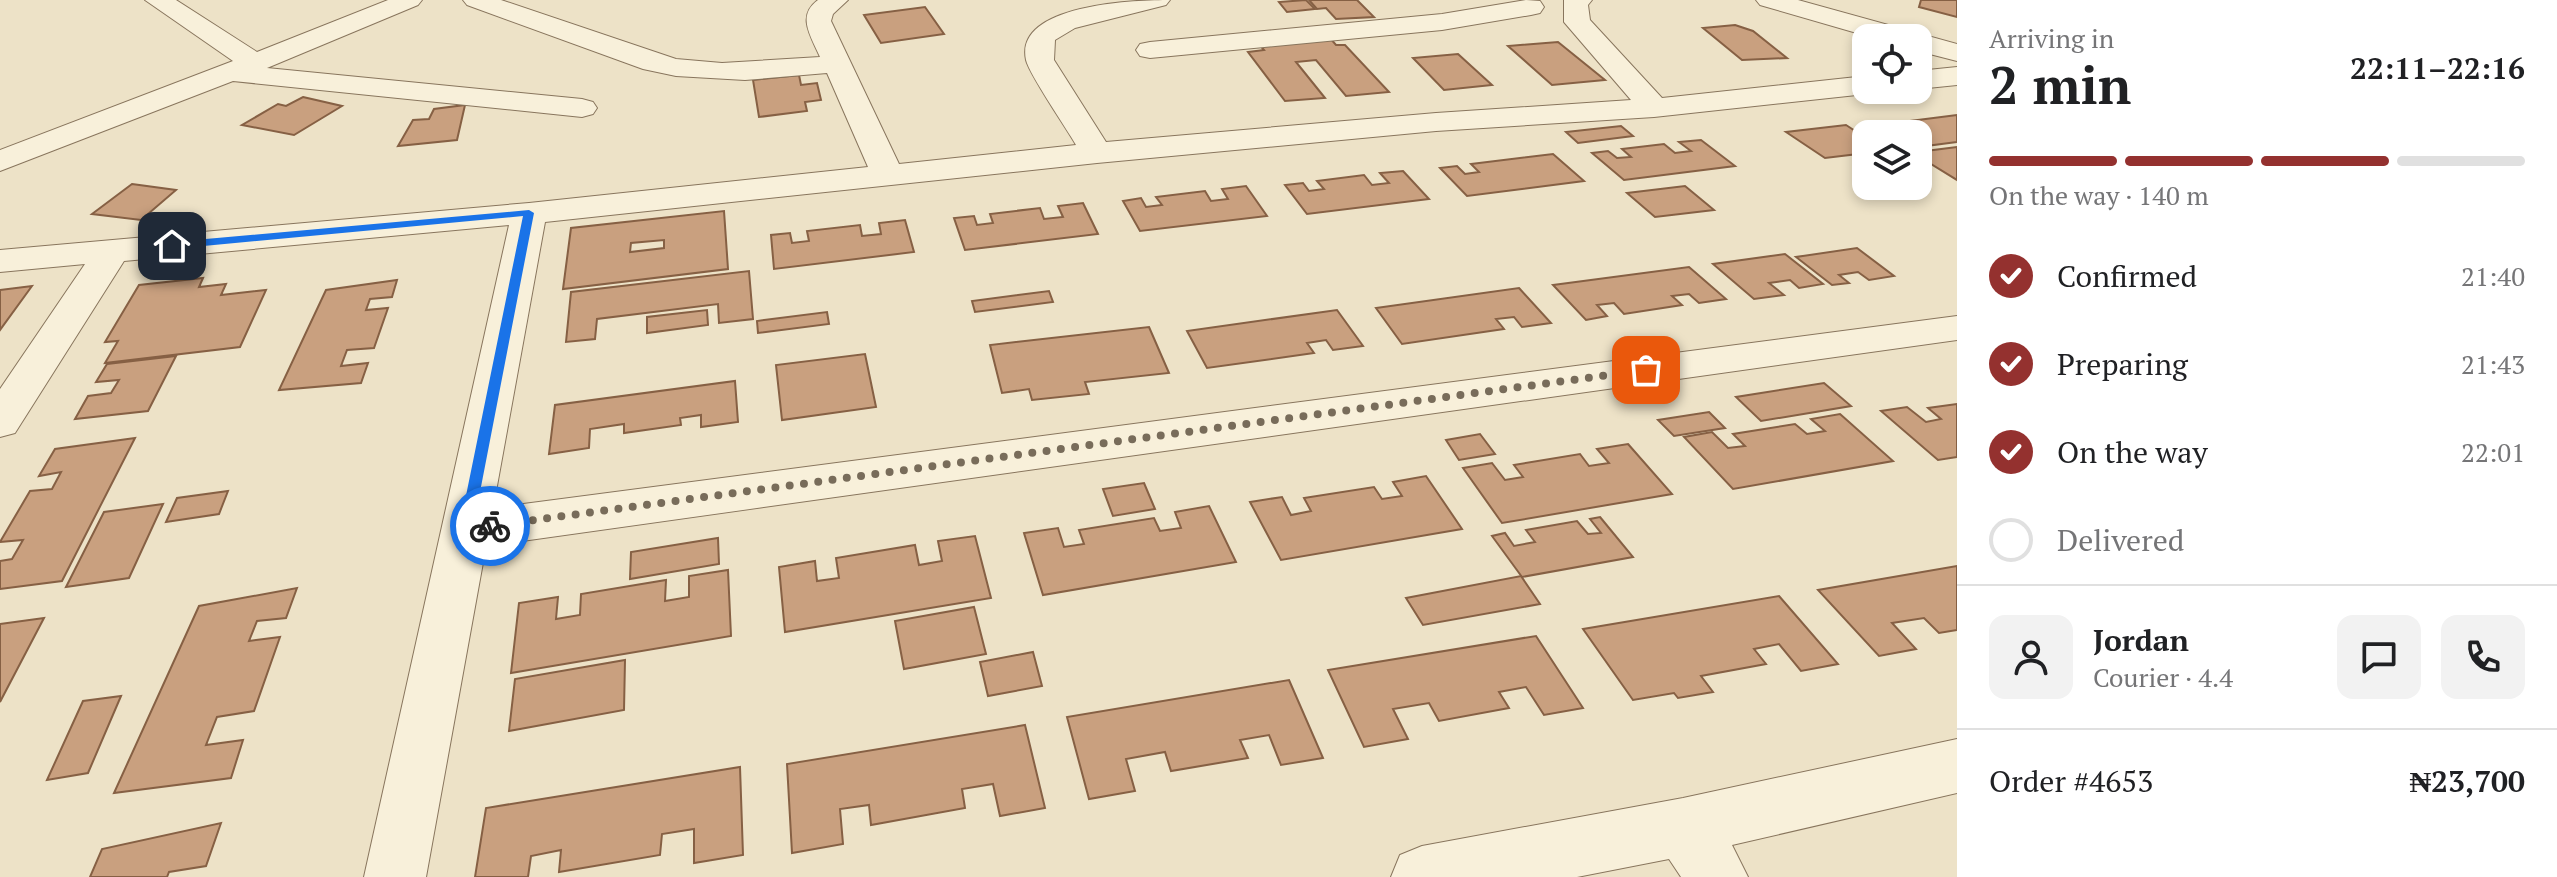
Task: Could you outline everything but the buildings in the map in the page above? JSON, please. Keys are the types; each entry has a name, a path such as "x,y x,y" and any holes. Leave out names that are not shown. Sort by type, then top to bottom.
{"street":[{"path":"158,0 242,68 582,108"},
{"path":"0,161 409,0"},
{"path":"476,0 683,71 838,64"},
{"path":"1097,153 1040,60 1042,36 1066,22 1157,0"},
{"path":"1769,0 1854,24"},
{"path":"829,1 820,11 818,21 888,175"},
{"path":"1150,50 1442,22 1519,4 1578,11 1654,108"},
{"path":"1932,46 1957,53"},
{"path":"1932,79 1957,76"},
{"path":"0,261 529,213 1097,153 1436,122 1654,108 1852,87"},
{"path":"395,877 529,213"},
{"path":"0,422 112,251"},
{"path":"466,530 1957,328"},
{"path":"1422,877 1683,827 1957,766"},
{"path":"1683,827 1717,877"}],"way so far":[{"path":"490,526 1646,370"}],"route":[{"path":"172,246 529,213 466,530 490,526"}]}
